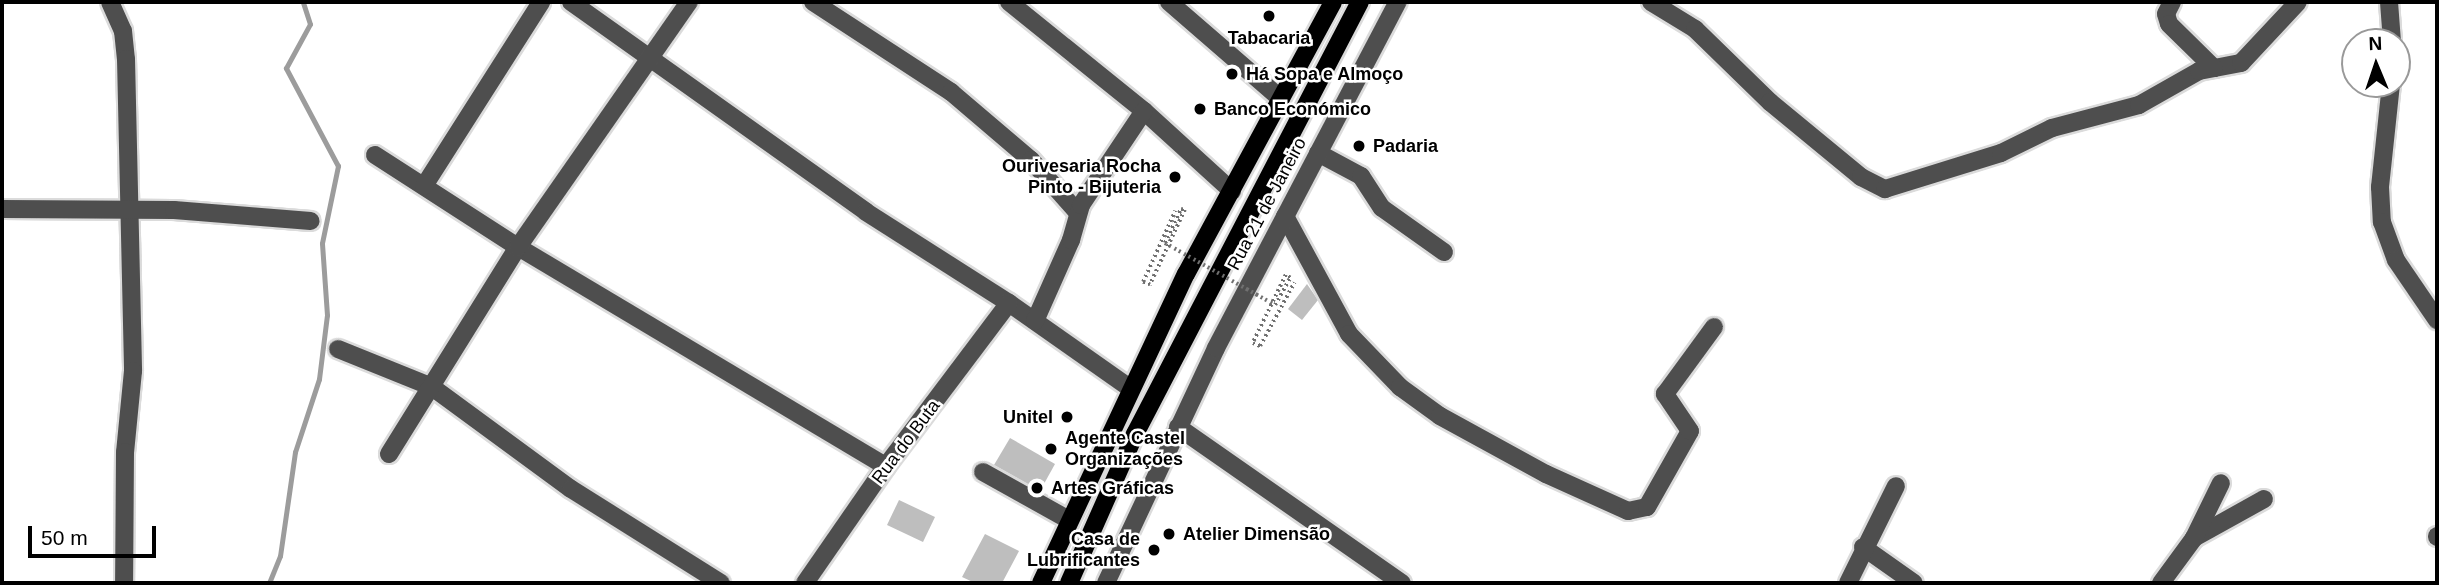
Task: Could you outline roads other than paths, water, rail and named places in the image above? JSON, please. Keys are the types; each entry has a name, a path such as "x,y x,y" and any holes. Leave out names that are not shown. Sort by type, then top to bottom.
{"main road":[{"name":"Rua 21 de Janeiro","path":"1069,583 1135,434 1360,2"},
{"path":"1041,583 1130,388 1329,4"}],"street":[{"path":"110,2 123,31 126,59 133,371 125,452 124,583"},
{"path":"424,186 541,2"},
{"path":"571,2 654,57 866,212 1009,303 1130,388"},
{"path":"389,454 519,247 654,57 689,2"},
{"path":"813,2 951,92 1031,160 1078,213"},
{"path":"1009,2 1144,111 1232,191"},
{"path":"1169,2 1281,99"},
{"name":"Rua 21 de Janeiro","path":"1106,583 1178,427 1398,2"},
{"path":"1651,2 1695,29 1769,102 1861,177 1885,189 2001,153 2052,128 2139,105 2199,71 2241,63 2298,2"},
{"path":"2172,2 2166,14 2169,24 2214,68"},
{"path":"2389,2 2391,28"},
{"path":"2389,98 2380,187 2382,222 2396,260 2437,320"},
{"path":"1035,321 1071,240 1078,213 1144,111"},
{"path":"1318,153 1361,176 1382,208 1444,252"},
{"path":"375,155 519,247 886,466"},
{"path":"2,209 129,210 310,221"},
{"path":"1285,216 1349,334 1400,387 1440,416 1546,474 1628,511 1647,507 1690,431 1665,394 1714,327"},
{"name":"Rua do Buta","path":"806,583 886,466 1009,303"},
{"path":"338,349 432,387 571,489 721,583"},
{"path":"1178,427 1402,583"},
{"path":"983,472 1069,520"},
{"path":"2161,583 2194,538 2221,483"},
{"path":"1848,583 1863,547 1896,486"},
{"path":"2194,538 2264,499"},
{"path":"1863,547 1914,583"}],"waterway":[{"path":"269,583 280,556 295,452 319,379 327,315 322,243 338,166 286,68 310,24 303,2"}],"place":[{"name":"Tabacaria","path":"1269,16"},
{"name":"Há Sopa e Almoço","path":"1232,74"},
{"name":"Banco Económico","path":"1200,109"},
{"name":"Padaria","path":"1359,146"},
{"name":"Ourivesaria Rocha Pinto - Bijuteria","path":"1175,177"},
{"name":"Unitel","path":"1067,417"},
{"name":"Agente Castel Organizações","path":"1051,449"},
{"name":"Artes Gráficas","path":"1037,488"},
{"name":"Atelier Dimensão","path":"1169,534"},
{"name":"Casa de Lubrificantes","path":"1154,550"}]}
